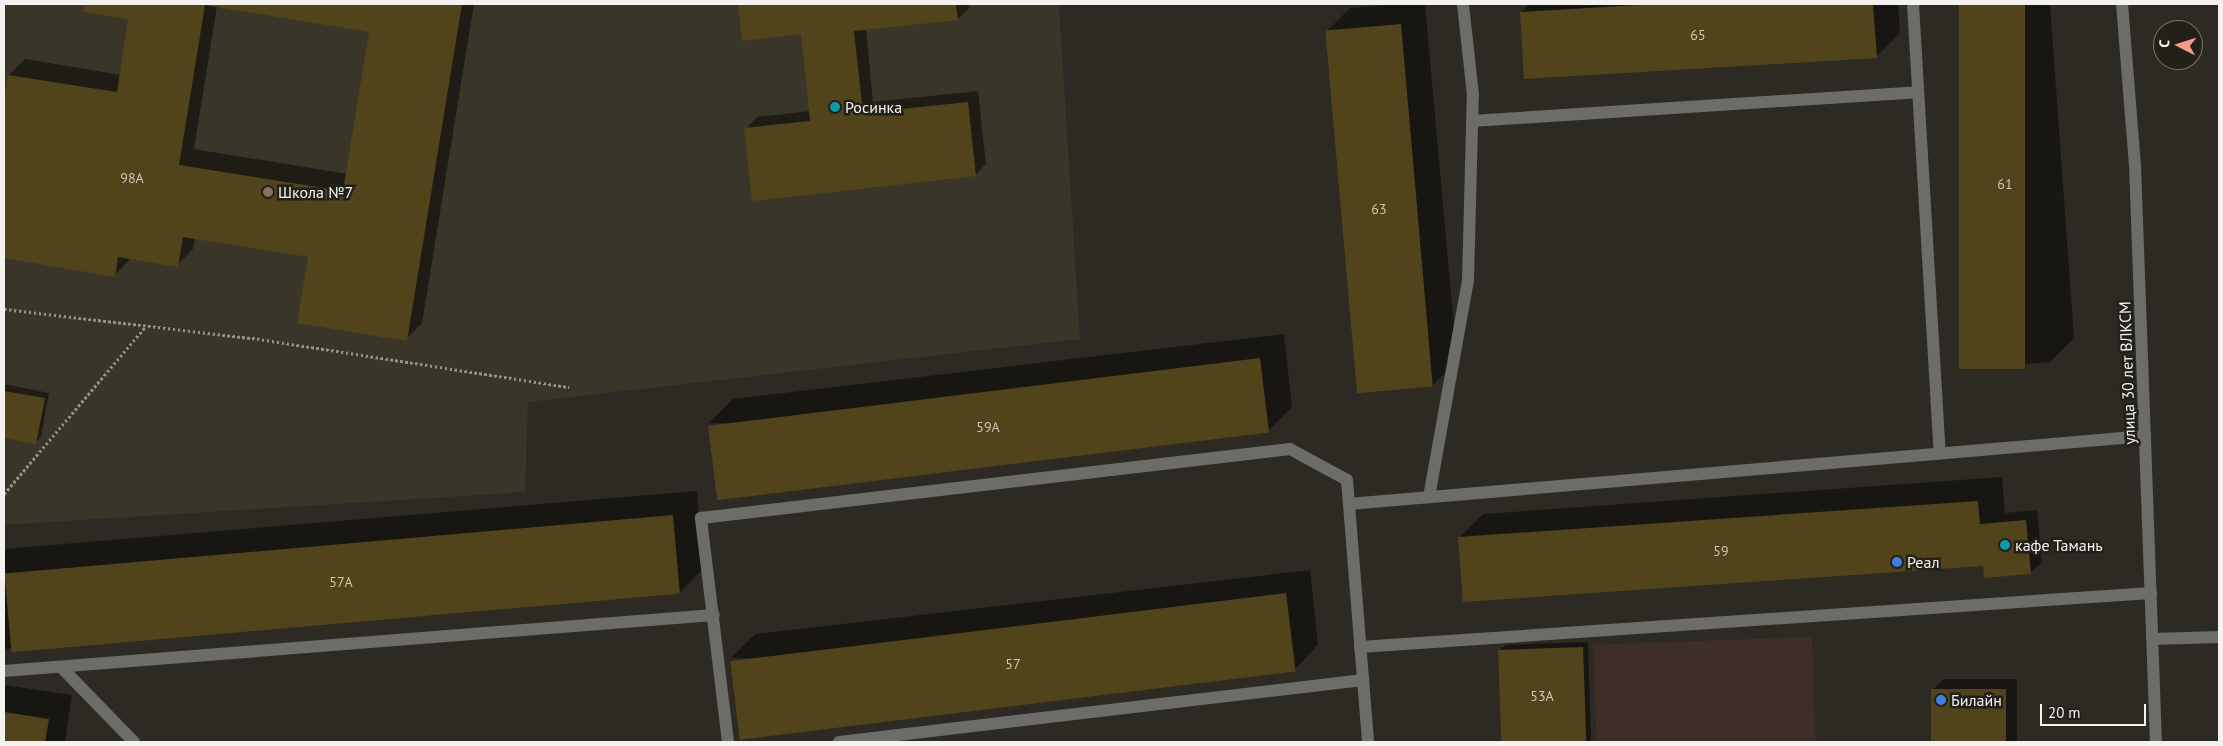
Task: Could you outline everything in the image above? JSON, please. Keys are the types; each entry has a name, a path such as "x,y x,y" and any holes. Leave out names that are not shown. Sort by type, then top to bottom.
{"street":[{"path":"1429,497 1468,280 1473,95 1463,4"},
{"path":"1913,4 1940,453"},
{"name":"улица 30 лет ВЛКСМ","path":"2122,4 2135,165 2156,742"},
{"path":"1472,121 1918,92"},
{"path":"1349,504 2145,436"},
{"path":"728,742 701,518 1290,449 1347,480 1368,742"},
{"path":"1360,647 2151,593"},
{"path":"4,671 714,615"},
{"path":"2153,639 2219,636"},
{"path":"61,667 134,742"},
{"path":"839,742 1363,680"}],"path":[{"path":"4,308 146,326 569,387"},
{"path":"4,494 146,326"}],"shaded area":[{"path":"4,4 1059,4 1080,339 528,402 525,492 4,525"},
{"path":"1812,637 1816,742 1597,742 1593,645"}],"building":[{"path":"84,4 462,4 407,341 297,323 308,257 183,237 178,267 118,257 115,277 4,258 4,100 8,75 117,92 128,19 83,12","holes":["205,5 369,32 343,191 179,165"]},
{"name":"Росинка","path":"738,4 956,4 958,20 854,31 863,113 968,102 976,176 752,201 744,128 810,121 801,34 742,41"},
{"path":"1656,4 1873,4 1877,58 1524,79 1520,12"},
{"path":"1959,4 2025,4 2025,369 1959,369"},
{"path":"1401,24 1433,387 1357,393 1325,31"},
{"path":"1260,358 1269,432 717,500 708,426"},
{"path":"4,391 45,398 36,444 4,438"},
{"path":"1978,501 1980,524 2026,520 2031,574 1984,578 1983,566 1463,602 1458,537"},
{"path":"673,515 680,594 11,652 5,573"},
{"path":"1286,593 1296,671 740,740 730,661"},
{"path":"1583,647 1586,742 1501,742 1498,650"},
{"path":"1931,689 2006,689 2006,742 1931,742"},
{"path":"4,712 49,719 45,742 4,742"}],"place":[{"name":"Росинка","path":"835,107"},
{"name":"Школа №7","path":"268,192"},
{"name":"кафе Тамань","path":"2005,545"},
{"name":"Реал","path":"1897,562"},
{"name":"Билайн","path":"1941,700"}]}
